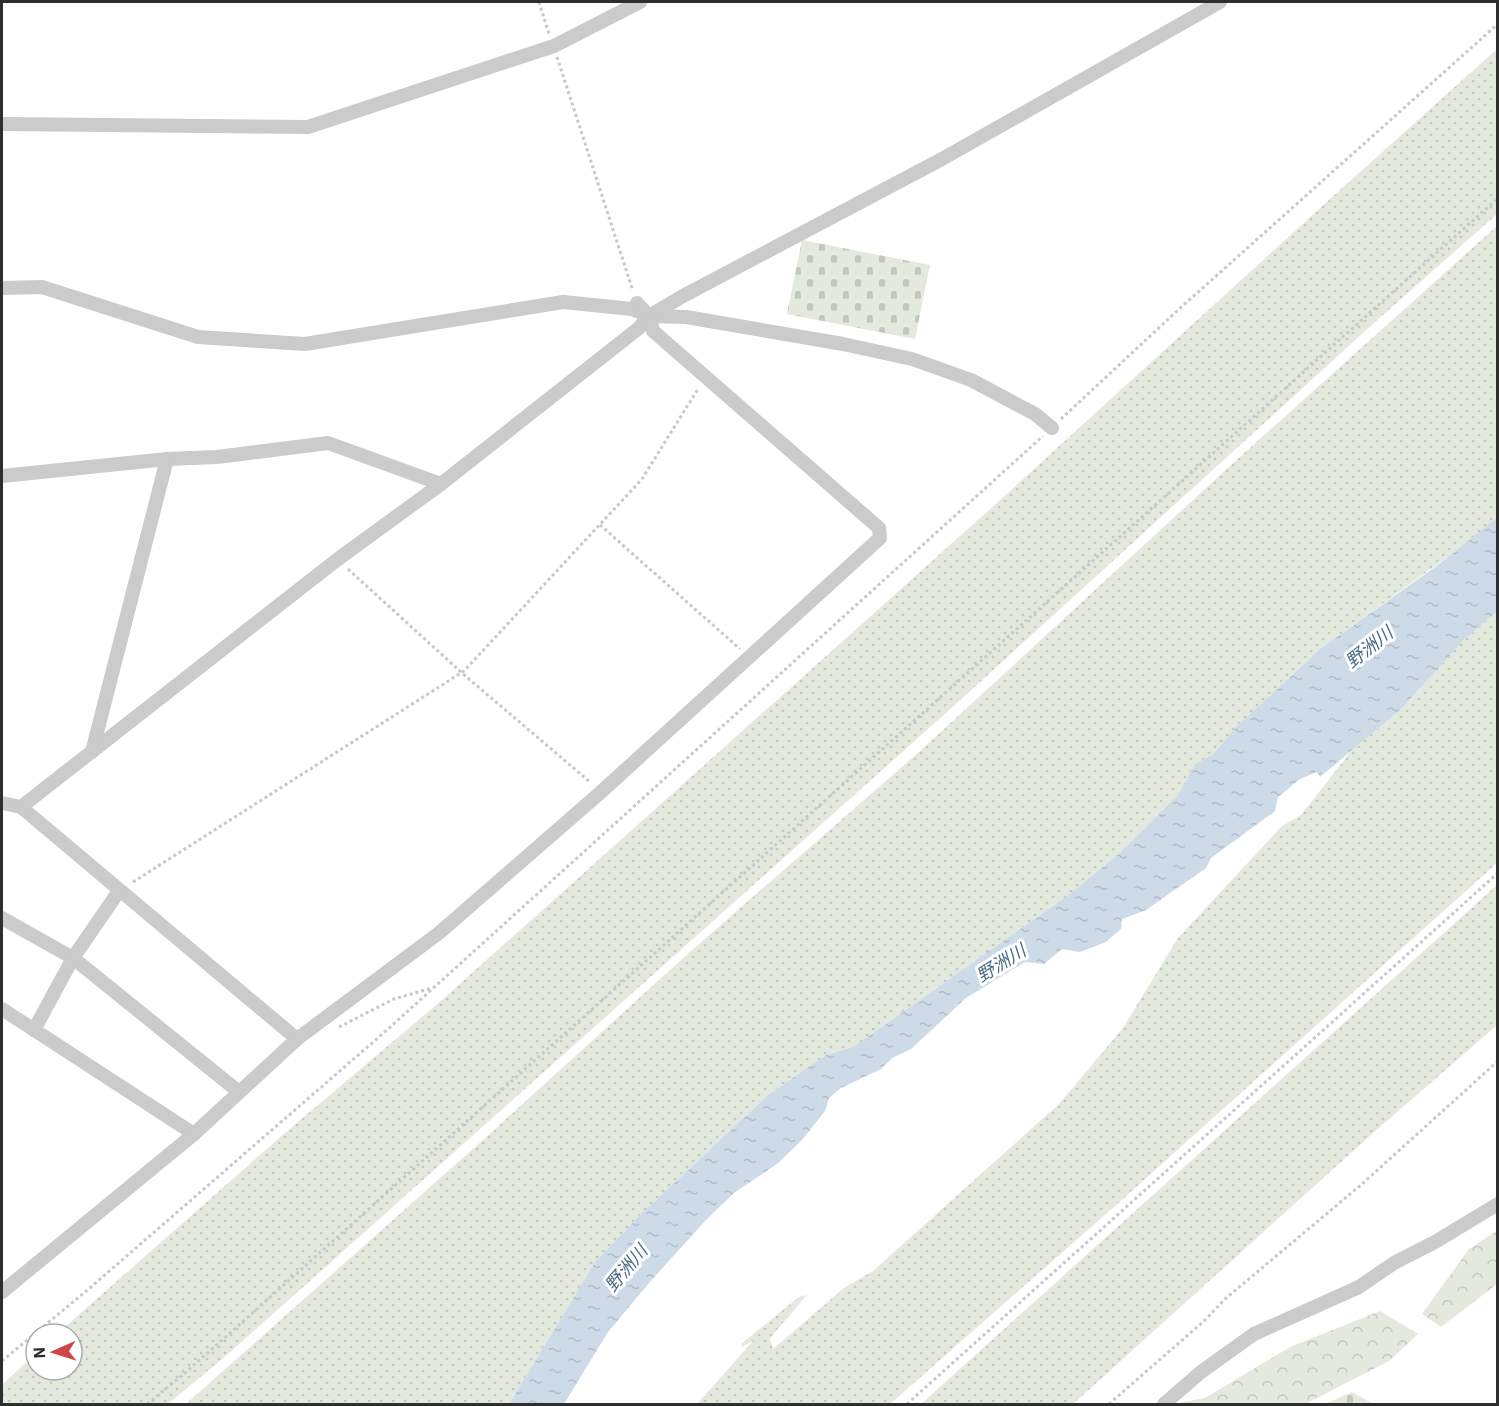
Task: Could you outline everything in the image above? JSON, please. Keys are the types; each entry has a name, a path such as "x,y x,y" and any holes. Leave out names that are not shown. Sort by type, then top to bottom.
{"street":[{"path":"2,124 308,127 554,46 640,2"},
{"path":"21,807 338,559 441,484 639,328 649,316 942,159 1220,2"},
{"path":"2,288 42,287 198,337 305,344 563,302 632,309 649,316 686,317 843,344 912,360 971,380 1035,414 1052,428"},
{"path":"2,1292 194,1134 297,1039 439,933 601,792 880,538 879,528 653,331 649,316 637,303"},
{"path":"2,476 167,459 217,457 328,443 441,484"},
{"path":"92,752 167,459"},
{"path":"2,803 21,807 297,1039"},
{"path":"34,1030 74,958 119,891"},
{"path":"2,918 74,958 239,1092"},
{"path":"2,1009 194,1134"},
{"path":"1164,1404 1201,1372 1254,1334 1359,1287 1394,1263 1435,1242 1497,1204"}],"path":[{"path":"539,2 637,303"},
{"path":"2,1361 92,1287 434,988 1052,428 1177,311 1497,24"},
{"path":"147,1404 343,1233 1497,198"},
{"path":"119,891 462,673 642,479 706,377"},
{"path":"600,525 750,658"},
{"path":"338,559 462,673 601,792"},
{"path":"907,1404 1497,873"},
{"path":"338,1028 394,999 434,988"},
{"path":"1109,1404 1204,1321 1225,1299 1362,1184 1497,1061"}],"green space":[{"path":"1497,49 1497,214 1375,322 946,713 228,1354 168,1404 2,1404 2,1385 24,1364 24,1382 84,1382 84,1322 71,1322 278,1139 442,1000 998,502"},
{"path":"1497,226 1498,518 1490,526 1320,649 1238,725 1213,754 1195,764 1178,795 1121,852 1067,896 853,1047 826,1055 768,1095 640,1215 595,1262 509,1404 186,1404 691,951 918,753 1231,465"},
{"path":"802,240 930,265 915,339 787,314"},
{"path":"1497,611 1497,863 1115,1206 890,1404 697,1404 754,1340 742,1347 741,1344 799,1297 807,1295 770,1338 773,1349 844,1288 873,1271 1059,1104 1123,1028 1178,938 1282,826 1301,815 1352,750 1401,709 1464,640"},
{"path":"1497,885 1497,1025 1372,1134 1073,1404 921,1404"},
{"path":"1497,1231 1497,1284 1441,1327 1422,1314 1469,1249"},
{"path":"1380,1311 1418,1334 1389,1361 1305,1404 1174,1404 1205,1398 1290,1347"},
{"path":"1352,1392 1373,1404 1325,1404"}],"water":[{"name":"野洲川","path":"1497,518 1497,611 1464,640 1401,709 1320,777 1317,772 1300,779 1278,797 1275,811 1211,858 1206,868 1146,910 1122,919 1121,929 1106,942 1080,952 1062,949 1044,964 1025,962 966,998 911,1049 892,1058 881,1069 841,1088 829,1098 825,1111 802,1140 777,1164 734,1193 705,1221 649,1283 608,1332 564,1404 509,1404 595,1262 640,1215 768,1095 826,1055 853,1047 1067,896 1121,852 1178,795 1195,764 1213,754 1238,725 1320,649 1435,567"}]}
